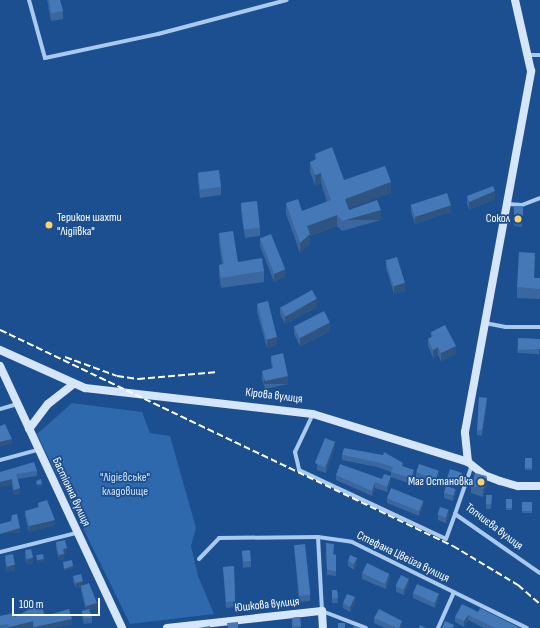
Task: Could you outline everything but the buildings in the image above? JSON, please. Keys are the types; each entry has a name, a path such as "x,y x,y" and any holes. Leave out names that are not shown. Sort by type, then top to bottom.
{"main road":[{"path":"470,464 465,432 530,82 530,55 515,0"},
{"name":"Кірова вулиця","path":"0,350 72,385 313,414 470,464 500,481 518,486 540,486"},
{"name":"Бастіонна вулиця","path":"0,366 76,533 122,628"},
{"path":"29,429 48,404 72,385"},
{"path":"322,611 323,628"},
{"name":"Юшкова вулиця","path":"167,628 220,625 322,611"}],"street":[{"path":"29,0 45,58 158,34 288,0"},
{"path":"530,55 540,55"},
{"path":"507,204 522,205 540,198"},
{"path":"486,323 506,327 540,326"},
{"path":"0,409 18,404"},
{"path":"313,414 295,452 298,470 446,539 455,514"},
{"path":"0,460 38,450"},
{"name":"Топчиєва вулиця","path":"470,464 455,514 540,573"},
{"path":"0,552 76,533"},
{"path":"318,537 322,611"},
{"name":"Стефана Цвейга вулиця","path":"199,559 219,538 318,537 352,542 527,628"},
{"path":"438,628 454,592"},
{"name":"Юшкова вулиця","path":"322,611 366,628"}],"green space":[{"name":"\"Лідієвське\" кладовище","path":"72,403 142,412 150,433 170,436 196,528 191,546 198,576 214,614 130,624 37,434"}],"railway":[{"path":"0,330 453,546 518,585 540,604"},
{"path":"65,357 117,376 138,379 218,372"}],"place":[{"name":"Сокол","path":"518,219"},
{"name":"Терикон шахти \"Лідіївка\"","path":"49,225"},
{"name":"Маг Остановка","path":"481,482"}]}
